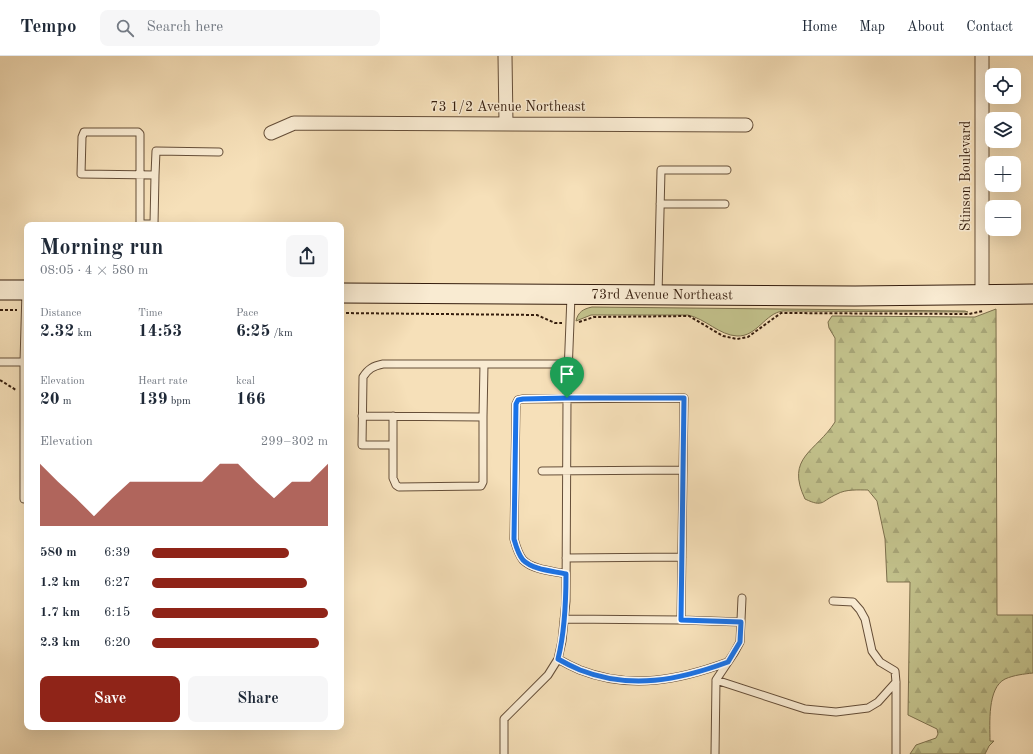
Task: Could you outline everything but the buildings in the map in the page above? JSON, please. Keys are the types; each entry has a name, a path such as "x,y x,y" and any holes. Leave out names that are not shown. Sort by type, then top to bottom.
{"street":[{"path":"505,56 506,123"},
{"name":"Stinson Boulevard","path":"982,56 984,303"},
{"name":"73 1/2 Avenue Northeast","path":"271,133 294,123 746,125"},
{"path":"0,290 24,290"},
{"name":"73rd Avenue Northeast","path":"344,293 847,296 984,303 1033,294"}],"lane":[{"path":"140,222 140,174 140,134 138,132 84,132 82,137 81,174 140,174 155,175"},
{"path":"154,222 156,151 219,152"},
{"path":"658,295 661,170 727,170"},
{"path":"660,204 724,204"},
{"path":"504,754 504,719 548,675 558,659 562,641 566,574 567,398 570,294"},
{"path":"0,362 24,362 24,396"},
{"path":"392,445 362,445 363,377 367,370 374,366 383,364 568,364"},
{"path":"393,416 393,478 396,485 399,487 481,486 483,482 484,364"},
{"path":"566,574 532,566 522,559 517,550 514,539 516,404 518,400 567,398 684,398 681,620"},
{"path":"362,416 483,417"},
{"path":"542,471 683,470"},
{"path":"566,558 682,557"},
{"path":"715,754 716,680 740,642 742,598"},
{"path":"833,601 853,602 865,619 872,651 880,662 895,671 896,754"},
{"path":"564,619 741,622"},
{"path":"558,659 580,670 603,677 626,681 646,682 667,680 693,674 728,662"},
{"path":"716,680 805,709 836,712 868,708 878,702 896,682"}],"path":[{"path":"344,313 537,315 555,323 582,322 594,317 689,316 723,336 737,339 748,337 781,313 969,314 984,303"},
{"path":"0,310 24,310"},
{"path":"0,380 24,396"}],"green space":[{"path":"592,307 968,312 783,311 771,316 750,333 737,336 724,333 695,317 688,315 591,315 576,321 581,311"},
{"path":"996,309 997,615 1033,615 1033,673 1005,679 995,690 992,698 990,716 990,741 994,741 989,746 985,754 910,754 916,745 936,738 938,734 937,729 908,715 910,582 887,582 885,539 877,501 868,490 852,490 841,492 819,503 811,502 805,499 800,485 799,473 805,456 835,422 835,338 829,328 828,322 832,316 975,317"}],"route":[{"path":"567,398 684,398 681,620 741,622 740,642 728,662 693,674 667,680 646,682 626,681 603,677 580,670 558,659 562,641 566,601 566,574 532,566 522,559 517,550 514,539 516,404 518,400 523,399 567,398"}]}
